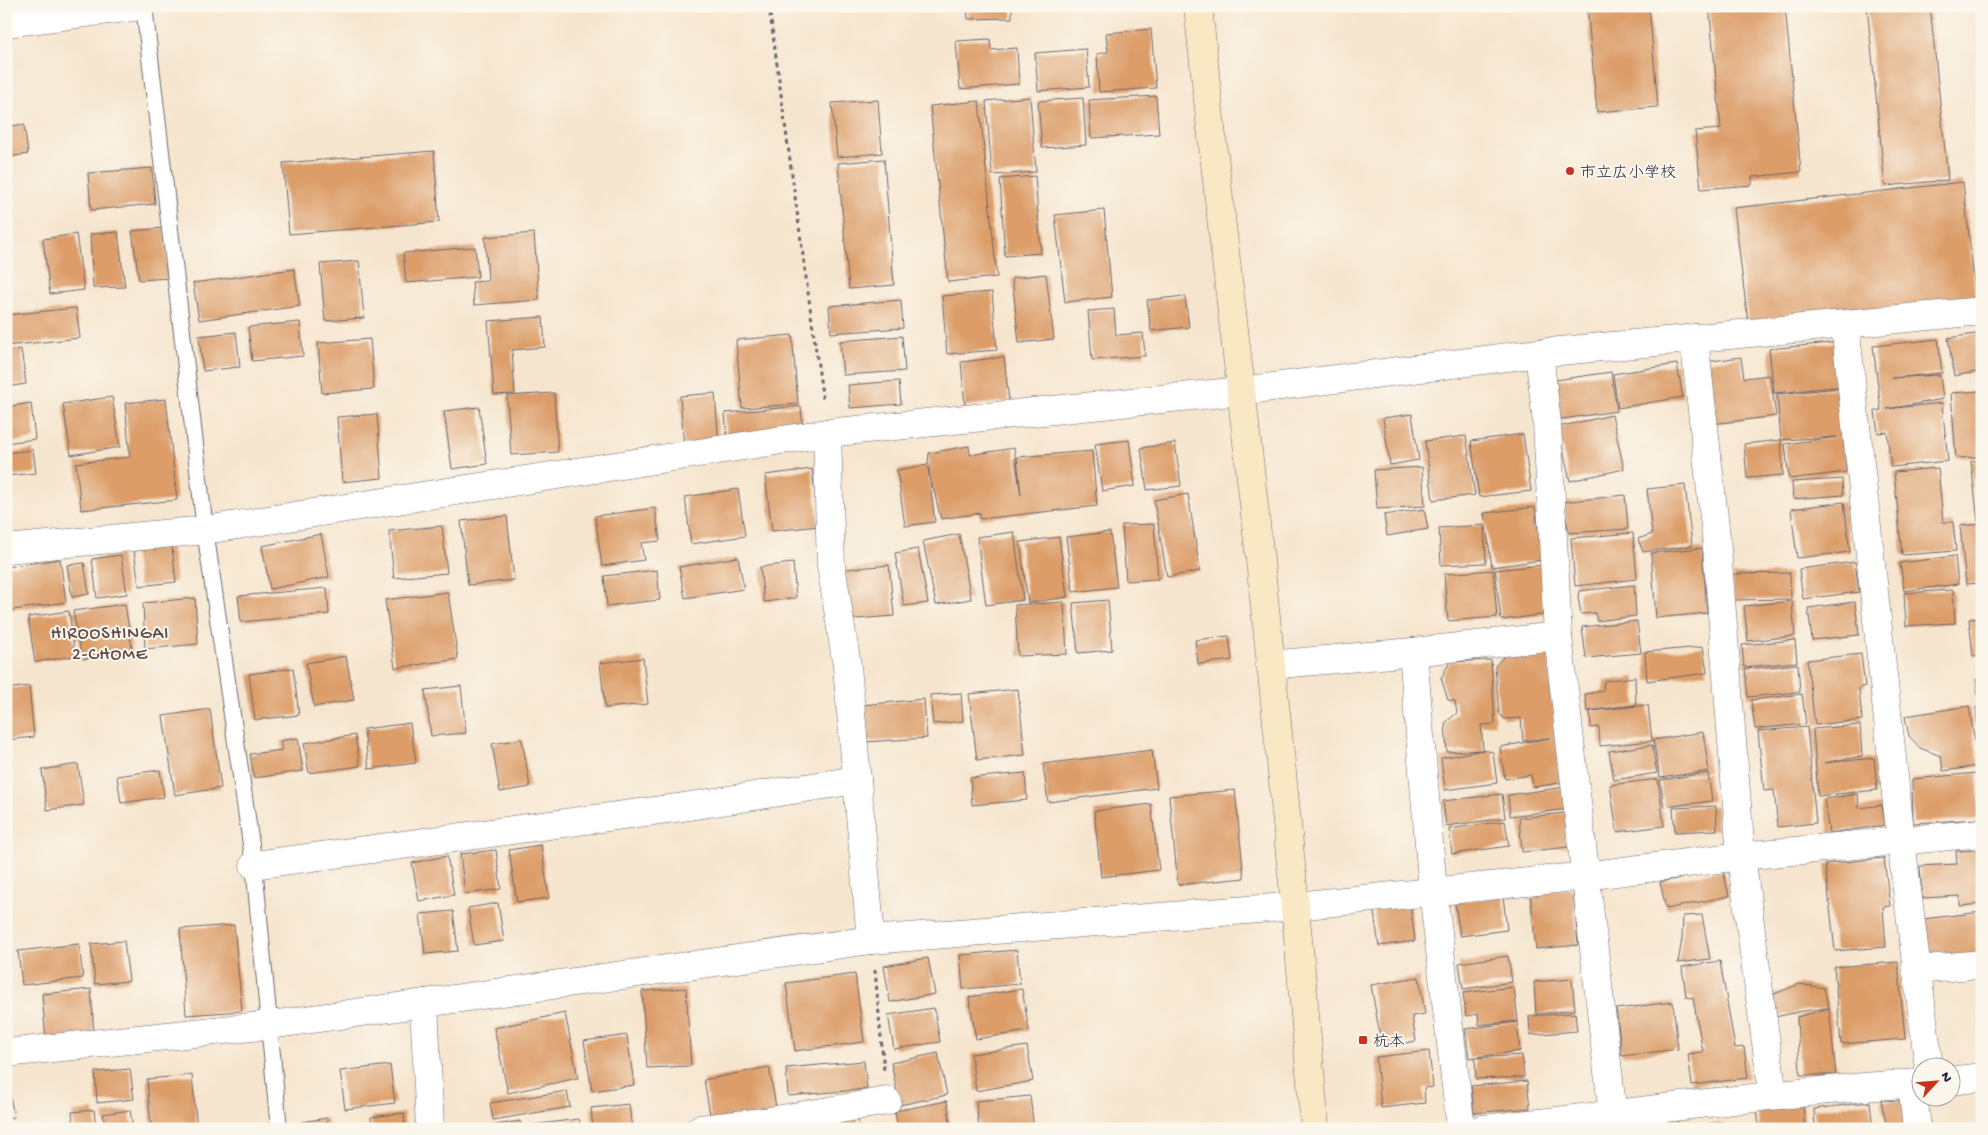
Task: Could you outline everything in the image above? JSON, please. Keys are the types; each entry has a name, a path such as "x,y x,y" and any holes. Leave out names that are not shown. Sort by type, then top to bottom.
{"street":[{"path":"6,23 140,6"},
{"path":"1198,6 1214,169 1241,391 1296,906 1315,1129"},
{"path":"6,549 205,530 827,432 1241,391 1539,353 1982,311"},
{"path":"1845,324 1916,970 1919,1058"},
{"path":"1694,338 1716,536 1741,856 1774,1095"},
{"path":"1539,353 1547,423 1558,636 1613,1115"},
{"path":"827,432 831,565 847,666 871,940"},
{"path":"1270,664 1413,652 1558,636"},
{"path":"1413,652 1433,891 1461,1129"},
{"path":"254,866 684,807 857,780"},
{"path":"6,1053 270,1025 871,940 1296,906 1585,876 1741,856 1982,833"},
{"path":"1916,970 1982,964"},
{"path":"424,1004 430,1129"},
{"path":"1960,1080 1982,1077"},
{"path":"1482,1129 1910,1079"},
{"path":"700,1129 764,1122 887,1101"},
{"path":"1917,1129 1918,1108"}],"lane":[{"path":"144,6 205,530 254,866 280,1129"}],"path":[{"path":"769,6 827,432"},
{"path":"871,940 880,1010 887,1101"}],"building":[{"path":"967,6 1012,6 1012,18 968,19"},
{"path":"1587,6 1649,6 1658,107 1597,112"},
{"path":"1709,6 1785,6 1801,172 1752,177 1752,185 1701,189 1695,131 1721,129"},
{"path":"1867,6 1930,6 1948,180 1885,186"},
{"path":"1151,29 1156,88 1099,92 1097,54 1108,52 1106,33"},
{"path":"990,39 991,50 1017,48 1019,84 960,89 956,41"},
{"path":"1086,49 1089,87 1038,91 1035,53"},
{"path":"1156,96 1159,134 1091,138 1089,100"},
{"path":"1030,97 1036,172 992,175 986,101"},
{"path":"1083,98 1086,145 1042,148 1038,101"},
{"path":"878,100 882,153 837,157 832,103"},
{"path":"979,101 997,277 948,282 930,106"},
{"path":"24,124 28,154 9,157 6,127"},
{"path":"434,151 439,222 289,234 283,163"},
{"path":"884,159 894,285 849,289 838,163"},
{"path":"152,168 155,204 91,210 88,173"},
{"path":"1035,176 1041,253 1005,256 1000,179"},
{"path":"1963,182 1976,298 1748,323 1734,208"},
{"path":"1104,210 1112,297 1065,302 1055,215"},
{"path":"164,228 169,278 139,280 132,231"},
{"path":"118,232 125,287 93,288 90,234"},
{"path":"534,233 539,300 474,305 472,282 488,281 485,237"},
{"path":"76,234 84,290 50,294 43,239"},
{"path":"475,247 478,277 406,283 403,253"},
{"path":"359,261 364,318 325,321 320,264"},
{"path":"294,269 300,306 199,320 193,283"},
{"path":"1046,274 1054,339 1019,343 1012,278"},
{"path":"992,292 997,350 947,354 942,296"},
{"path":"1185,296 1189,327 1151,331 1147,300"},
{"path":"901,300 903,328 831,333 829,306"},
{"path":"76,308 80,338 6,346 6,315"},
{"path":"1114,309 1116,335 1143,333 1145,356 1092,360 1088,311"},
{"path":"543,317 545,347 512,350 515,394 494,395 488,321"},
{"path":"300,322 303,356 252,361 248,327"},
{"path":"236,332 240,367 203,371 199,336"},
{"path":"1982,333 1982,371 1954,376 1948,338"},
{"path":"792,335 798,404 742,408 736,340"},
{"path":"902,336 905,371 843,375 840,341"},
{"path":"370,339 374,389 322,393 318,343"},
{"path":"1938,339 1942,373 1892,378 1940,375 1943,399 1887,409 1942,403 1948,461 1891,467 1887,432 1878,433 1875,411 1881,410 1873,346"},
{"path":"1841,342 1845,386 1774,393 1769,349"},
{"path":"21,349 26,384 6,387 6,351"},
{"path":"1004,357 1009,401 965,406 961,362"},
{"path":"1741,357 1744,378 1770,375 1776,416 1712,424 1705,362"},
{"path":"1677,364 1683,397 1618,408 1613,374"},
{"path":"1611,372 1617,411 1549,421 1542,382"},
{"path":"899,381 901,404 850,408 848,385"},
{"path":"1840,388 1846,472 1789,479 1785,444 1837,437 1781,440 1777,394"},
{"path":"1982,391 1982,457 1956,458 1951,393"},
{"path":"554,393 558,452 511,455 507,396"},
{"path":"715,393 719,446 684,448 680,396"},
{"path":"112,397 120,447 71,455 63,404"},
{"path":"166,399 177,500 81,510 76,463 130,457 125,403"},
{"path":"31,403 35,439 6,443 6,407"},
{"path":"801,406 803,431 727,438 725,413"},
{"path":"479,407 487,464 452,469 444,411"},
{"path":"377,414 382,478 342,482 337,417"},
{"path":"1412,414 1419,460 1390,465 1383,418"},
{"path":"1612,415 1624,469 1570,481 1558,427"},
{"path":"1523,434 1531,491 1479,497 1471,441"},
{"path":"1466,436 1475,495 1433,500 1425,441"},
{"path":"1129,440 1135,486 1102,491 1095,444"},
{"path":"1781,440 1783,475 1747,478 1744,444"},
{"path":"1175,443 1181,486 1147,490 1141,448"},
{"path":"969,446 970,455 1014,448 1021,495 1017,457 1092,451 1097,506 980,519 980,513 941,519 928,467 935,522 905,526 897,470 928,465 929,453"},
{"path":"33,450 36,473 6,476 6,453"},
{"path":"1982,460 1982,522 1978,522 1971,461"},
{"path":"1422,467 1425,506 1377,509 1374,470"},
{"path":"1938,468 1943,522 1953,522 1956,551 1902,555 1894,472"},
{"path":"812,469 819,526 772,531 765,475"},
{"path":"1842,479 1843,495 1793,499 1792,482"},
{"path":"1685,485 1692,546 1643,552 1638,539 1652,534 1647,489"},
{"path":"738,489 745,536 691,544 685,497"},
{"path":"1188,494 1200,571 1167,577 1154,500"},
{"path":"1625,495 1628,529 1569,533 1563,502"},
{"path":"1844,502 1850,552 1797,558 1791,509"},
{"path":"1535,507 1542,560 1492,567 1484,513"},
{"path":"655,508 660,541 641,543 644,560 602,566 595,516"},
{"path":"1424,509 1428,529 1387,536 1384,515"},
{"path":"507,516 514,580 468,585 461,521"},
{"path":"1154,524 1158,579 1126,581 1122,525"},
{"path":"1982,524 1982,583 1966,584 1960,526"},
{"path":"1484,525 1486,563 1441,565 1439,528"},
{"path":"442,526 447,573 394,578 389,531"},
{"path":"1014,532 1023,600 986,605 977,537"},
{"path":"1110,532 1117,587 1073,592 1066,537"},
{"path":"1633,533 1637,579 1575,586 1571,538"},
{"path":"321,534 329,577 270,589 262,546"},
{"path":"959,534 971,599 936,605 923,541"},
{"path":"1059,537 1067,597 1028,603 1020,542"},
{"path":"172,547 176,582 139,586 134,551"},
{"path":"1702,548 1707,613 1656,618 1651,553"},
{"path":"918,549 928,603 904,606 895,553"},
{"path":"121,555 127,594 97,598 92,559"},
{"path":"1955,556 1958,584 1904,591 1900,563"},
{"path":"738,557 744,589 685,598 679,567"},
{"path":"60,559 66,602 6,611 6,567"},
{"path":"1855,562 1859,592 1803,599 1799,569"},
{"path":"84,563 89,594 72,597 67,565"},
{"path":"793,563 796,598 764,602 760,567"},
{"path":"889,565 894,616 843,620 838,570"},
{"path":"1543,565 1549,614 1501,620 1495,570"},
{"path":"657,570 660,600 607,606 604,576"},
{"path":"1493,570 1497,617 1448,621 1444,574"},
{"path":"1790,573 1791,599 1733,600 1733,574"},
{"path":"1634,585 1636,616 1597,621 1595,613 1581,614 1578,597 1579,591"},
{"path":"327,588 329,614 241,622 238,596"},
{"path":"1953,590 1955,623 1906,626 1904,593"},
{"path":"448,592 458,659 395,668 385,600"},
{"path":"195,598 198,644 145,649 143,603"},
{"path":"1108,600 1112,650 1078,653 1073,603"},
{"path":"1792,601 1795,636 1748,641 1744,606"},
{"path":"1064,602 1067,654 1018,656 1015,605"},
{"path":"1855,602 1859,635 1812,640 1808,608"},
{"path":"125,604 133,655 82,659 73,611"},
{"path":"69,611 75,656 35,662 28,617"},
{"path":"1982,618 1982,655 1973,656 1969,619"},
{"path":"1637,621 1641,653 1586,658 1582,627"},
{"path":"1229,636 1232,660 1198,664 1195,640"},
{"path":"1795,640 1797,662 1744,667 1742,645"},
{"path":"1703,647 1707,673 1647,681 1645,652"},
{"path":"1548,651 1565,782 1533,787 1531,775 1505,779 1500,747 1549,738 1523,741 1521,718 1504,719 1499,713 1495,666 1504,656"},
{"path":"1861,654 1865,686 1859,688 1862,720 1815,725 1807,660"},
{"path":"346,656 354,700 314,707 306,663"},
{"path":"643,658 648,704 605,708 600,663"},
{"path":"1491,660 1495,724 1481,725 1483,750 1447,752 1445,723 1457,713 1455,701 1448,700 1441,678 1450,662"},
{"path":"1798,664 1800,692 1748,697 1745,669"},
{"path":"293,668 299,715 255,720 249,674"},
{"path":"1635,677 1636,705 1587,711 1585,694 1603,691 1604,681"},
{"path":"1976,679 1982,679 1982,706 1979,706"},
{"path":"29,686 34,737 6,740 6,689"},
{"path":"461,686 466,733 431,736 425,690"},
{"path":"1018,689 1025,755 977,760 969,694"},
{"path":"961,693 963,721 933,724 930,695"},
{"path":"1802,694 1806,724 1755,729 1751,700"},
{"path":"924,699 927,738 865,742 862,705"},
{"path":"1648,705 1652,741 1600,746 1599,727 1591,728 1590,711"},
{"path":"1969,706 1979,766 1943,771 1941,756 1920,748 1909,736 1905,716"},
{"path":"1976,707 1982,707 1982,737 1978,738"},
{"path":"210,709 221,788 175,795 163,716"},
{"path":"410,723 416,763 369,769 364,729"},
{"path":"1860,725 1862,756 1824,763 1874,758 1877,790 1818,796 1813,729"},
{"path":"1807,727 1816,823 1778,827 1774,790 1764,791 1758,731"},
{"path":"1703,732 1709,771 1660,778 1653,740"},
{"path":"355,735 360,766 309,773 304,743"},
{"path":"298,738 303,771 254,778 250,754 282,750 280,741"},
{"path":"522,739 530,787 500,792 492,744"},
{"path":"1652,745 1657,773 1614,780 1609,751"},
{"path":"1152,750 1157,788 1048,802 1043,764"},
{"path":"1483,750 1493,752 1497,783 1445,790 1441,758"},
{"path":"78,764 84,805 47,810 42,770"},
{"path":"160,770 164,797 121,803 117,776"},
{"path":"1025,773 1027,800 972,805 970,778"},
{"path":"1708,773 1712,801 1664,807 1660,780"},
{"path":"1977,773 1980,819 1913,823 1912,779"},
{"path":"1658,779 1664,826 1617,832 1610,785"},
{"path":"1566,787 1569,809 1510,816 1508,795"},
{"path":"1235,790 1244,878 1178,885 1169,796"},
{"path":"1502,794 1505,818 1446,826 1443,801"},
{"path":"1858,794 1859,808 1882,805 1885,825 1829,833 1824,799"},
{"path":"1151,804 1159,870 1101,877 1094,811"},
{"path":"1716,806 1717,830 1675,832 1673,808"},
{"path":"1574,812 1578,846 1522,852 1519,818"},
{"path":"1505,821 1509,846 1452,854 1449,829"},
{"path":"541,845 549,898 517,902 509,850"},
{"path":"496,850 501,889 465,894 460,854"},
{"path":"1982,850 1982,904 1960,906 1960,896 1922,898 1920,866 1957,864 1956,851"},
{"path":"447,856 454,895 419,901 412,863"},
{"path":"1884,858 1890,906 1883,907 1886,947 1835,951 1825,864"},
{"path":"1723,870 1729,896 1666,909 1660,882"},
{"path":"1573,888 1578,945 1536,949 1530,892"},
{"path":"1503,896 1507,930 1460,936 1455,902"},
{"path":"1410,902 1415,941 1379,946 1373,906"},
{"path":"498,903 504,941 474,945 468,908"},
{"path":"453,911 458,951 425,954 420,914"},
{"path":"1982,912 1982,953 1928,959 1923,919"},
{"path":"1702,915 1710,959 1678,963 1683,916"},
{"path":"234,925 242,1011 186,1015 180,929"},
{"path":"124,941 129,981 95,984 91,944"},
{"path":"79,944 83,978 22,985 18,951"},
{"path":"1017,950 1020,984 963,989 960,955"},
{"path":"1508,956 1512,982 1463,989 1459,963"},
{"path":"928,958 935,994 890,1002 884,966"},
{"path":"1720,961 1735,1048 1744,1047 1748,1078 1692,1085 1688,1054 1703,1052 1693,998 1686,997 1682,967"},
{"path":"1898,962 1905,1039 1841,1044 1834,967"},
{"path":"855,974 864,1042 795,1051 786,983"},
{"path":"1419,977 1425,1014 1412,1016 1416,1041 1382,1047 1371,985"},
{"path":"1572,979 1575,1010 1536,1014 1534,982"},
{"path":"1799,984 1824,988 1829,1008 1775,1017 1772,995"},
{"path":"1514,987 1518,1021 1479,1025 1478,1014 1466,1016 1463,993"},
{"path":"686,988 691,1066 647,1068 642,991"},
{"path":"91,989 94,1036 46,1041 42,994"},
{"path":"1022,989 1029,1031 976,1039 969,997"},
{"path":"1673,1002 1678,1049 1622,1056 1616,1009"},
{"path":"934,1008 940,1042 894,1049 888,1015"},
{"path":"1829,1008 1836,1075 1800,1075 1797,1017"},
{"path":"565,1013 578,1078 508,1093 494,1028"},
{"path":"1575,1013 1577,1031 1530,1035 1529,1016"},
{"path":"1517,1022 1520,1051 1469,1058 1465,1029"},
{"path":"627,1035 634,1085 592,1091 584,1041"},
{"path":"1027,1046 1033,1081 976,1091 971,1054"},
{"path":"1429,1051 1433,1087 1424,1088 1425,1103 1381,1108 1376,1057"},
{"path":"938,1053 947,1095 900,1105 891,1063"},
{"path":"1522,1055 1524,1077 1476,1079 1475,1058"},
{"path":"864,1061 867,1089 788,1096 786,1068"},
{"path":"390,1065 395,1103 345,1109 340,1071"},
{"path":"769,1067 777,1113 712,1126 704,1080"},
{"path":"130,1069 134,1099 97,1103 95,1072"},
{"path":"192,1075 197,1129 151,1129 147,1079"},
{"path":"1527,1081 1530,1108 1474,1113 1471,1086"},
{"path":"8,1084 14,1117 6,1118 6,1085"},
{"path":"567,1091 570,1107 493,1120 490,1103"},
{"path":"1030,1096 1034,1129 979,1129 976,1101"},
{"path":"1881,1100 1904,1101 1908,1129 1887,1127"},
{"path":"947,1101 951,1129 898,1129 895,1111"},
{"path":"1870,1102 1873,1129 1815,1129 1814,1109"},
{"path":"1803,1103 1805,1129 1759,1129 1757,1107"},
{"path":"629,1104 632,1129 593,1129 591,1108"},
{"path":"94,1110 96,1129 74,1129 72,1112"},
{"path":"130,1110 133,1129 106,1129 103,1114"},
{"path":"404,1113 405,1127 372,1129 371,1117"},
{"path":"856,1113 860,1129 807,1129 806,1126"},
{"path":"1677,1117 1679,1129 1648,1129 1647,1122"},
{"path":"327,1118 329,1129 303,1129 302,1122"},
{"path":"579,1119 581,1129 532,1129 532,1125"},
{"path":"520,1121 521,1129 479,1129 479,1128"},
{"path":"1724,1123 1725,1129 1695,1129 1695,1126"}],"place":[{"name":"市立広小学校","path":"1570,171"},
{"name":"杭本","path":"1363,1040"}],"district":[{"name":"HIROOSHINGAI 2-CHOME","path":"110,642"}]}
